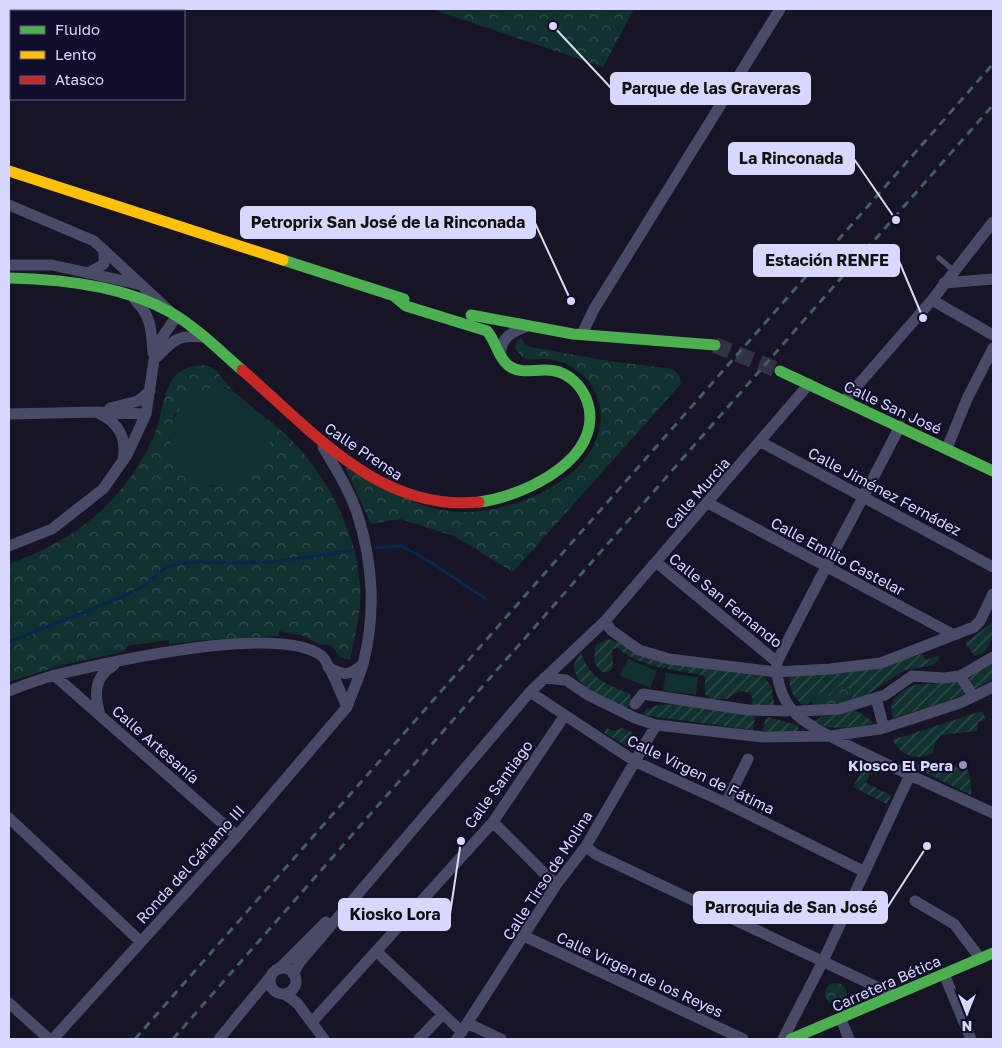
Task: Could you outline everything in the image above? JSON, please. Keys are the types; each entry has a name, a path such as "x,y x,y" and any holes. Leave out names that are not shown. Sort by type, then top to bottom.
{"street":[{"path":"582,334 594,310 780,9"},
{"path":"9,171 394,296 525,327 636,340 687,340 715,345"},
{"path":"9,205 94,241 144,285 176,317 161,339 154,360 146,414 122,461 103,489 52,529 9,546"},
{"path":"844,401 932,300 993,222"},
{"path":"981,236 993,235"},
{"path":"88,273 104,264 104,250"},
{"path":"9,265 52,265 144,285"},
{"name":"Calle Prensa","path":"9,278 35,277 97,287 162,308 204,337 290,412 320,442 384,486 402,494 437,502 458,504 499,499 546,480 562,466 585,440 590,424 589,408 585,396 580,386 562,372 549,368 524,371 514,369 503,362 495,338 487,331 406,306 394,296"},
{"path":"944,283 993,279"},
{"path":"135,300 146,311 150,323 154,360"},
{"path":"932,300 993,335"},
{"path":"500,353 502,342 506,337 525,327"},
{"path":"154,360 172,341 179,337 204,337"},
{"path":"947,448 967,398 993,348"},
{"name":"Calle San José","path":"780,371 993,471"},
{"name":"Calle Murcia","path":"383,867 530,692 582,642 608,626 656,562 762,442 809,384"},
{"path":"97,412 138,401 150,390"},
{"path":"97,412 112,420 121,430 122,461"},
{"path":"9,414 97,412 146,414"},
{"path":"804,737 801,723 781,689 777,666 825,567 865,497 900,426"},
{"name":"Ronda del Cáñamo III","path":"53,1039 140,941 238,836 347,707 363,664 370,623 371,575 358,516 344,481 320,442"},
{"name":"Calle Jiménez Fernádez","path":"762,442 993,567"},
{"name":"Calle Emilio Castelar","path":"708,503 954,635"},
{"name":"Calle San Fernando","path":"656,562 777,666"},
{"path":"608,626 639,650 669,659 830,669 881,663 974,627 980,621 993,594"},
{"path":"9,691 54,675 174,650 268,642 296,644 323,656 347,707"},
{"path":"635,704 643,694 748,710 839,709 885,695 912,676 944,678 960,676 993,657"},
{"path":"565,659 569,674 576,686"},
{"path":"100,715 95,692 98,683 106,670 122,661"},
{"path":"328,667 345,675 363,664"},
{"name":"Calle Artesanía","path":"54,675 238,836"},
{"path":"960,676 970,691"},
{"path":"544,678 566,680 588,695 656,725 763,737 830,736 880,729 960,703 993,687"},
{"name":"Calle Virgen de Fátima","path":"530,692 636,762 726,803 865,872"},
{"path":"876,698 882,721"},
{"path":"793,711 830,736 993,813"},
{"name":"Calle Santiago","path":"312,1022 493,822 564,716"},
{"name":"Calle Tirso de Molina","path":"463,1032 556,885 586,846 656,725"},
{"path":"864,753 861,740 866,731"},
{"path":"726,803 748,759"},
{"path":"783,1039 823,961 910,775"},
{"path":"9,818 140,941"},
{"path":"493,822 556,885"},
{"path":"586,846 595,854 894,995"},
{"path":"219,1039 275,973 383,867"},
{"path":"293,974 300,962 383,867"},
{"path":"915,901 954,924 989,953"},
{"name":"Calle Virgen de los Reyes","path":"524,936 743,1039"},
{"path":"376,951 463,1032 501,1039"},
{"name":"Carretera Bética","path":"791,1039 841,1019 989,953"},
{"path":"257,995 284,991 296,982 293,974 287,969 275,973 270,984 284,991 297,1003 324,1039"},
{"path":"944,974 971,1039"},
{"path":"9,1003 49,1039"},
{"path":"419,1039 443,1014"},
{"path":"795,1016 808,1032"},
{"path":"841,1019 849,1039"}],"lane":[{"path":"940,258 954,271"}],"green space":[{"path":"432,9 634,9 603,67"},
{"path":"521,338 525,344 531,347 609,361 673,369 679,375 681,384 513,572 454,536 400,519 371,524 345,467 415,502 444,511 460,512 504,507 527,499 549,489 569,475 585,459 596,440 601,418 600,404 592,386 584,376 563,362 522,357 515,348 517,341"},
{"path":"205,365 214,369 234,392 224,387 175,414 169,438 186,474 195,480 214,487 270,440 267,419 286,435 304,455 321,477 335,501 355,551 360,603 350,660 340,657 331,645 319,644 303,636 279,631 278,636 169,644 169,640 126,646 126,651 59,666 9,682 9,564 33,554 76,531 112,500 141,461 153,438 164,398 174,377 184,369"},
{"path":"215,387 231,390 263,416 269,427 270,434 267,453 260,467 248,477 234,484 218,486 203,484 189,477 178,464 172,452 170,439 171,427 175,416 182,406 202,391"},
{"path":"993,622 992,638 988,648 975,656 965,643"},
{"path":"608,639 664,663 764,676 771,686 775,707 754,706 751,703 753,700 751,695 744,692 739,692 727,699 711,699 705,694 705,677 702,675 646,664 617,647 612,650 613,668 608,672 602,672 595,663 595,649 596,645"},
{"path":"581,652 594,675 630,694 632,702 626,710 593,693 579,680 575,673 574,664"},
{"path":"923,654 926,660 939,655 939,659 933,665 905,670 862,698 851,700 853,695 851,690 842,685 836,688 830,696 817,693 808,704 804,705 797,700 790,689 790,676 847,673"},
{"path":"628,659 657,671 650,688 621,676 620,674"},
{"path":"993,662 993,679 975,689 968,676"},
{"path":"666,673 698,677 696,695 665,691 663,689"},
{"path":"958,680 965,694 893,718 891,705 905,689 921,684"},
{"path":"841,685 849,687 852,692 851,700 845,703 814,705 811,701 817,693 830,696 835,688"},
{"path":"680,704 753,715 755,718 753,730 642,715 649,708"},
{"path":"856,710 874,723 836,728 814,722 824,715"},
{"path":"982,711 986,719 978,722 977,731 941,735 935,743 933,753 927,756 910,756 900,750 892,740"},
{"path":"768,717 797,725 799,729 797,732 763,731 765,719"},
{"path":"607,728 614,731 622,728 632,732 633,735 626,746 604,733"},
{"path":"947,762 961,769 967,768 971,782 971,795 910,765"},
{"path":"865,765 873,767 866,783 891,795 887,804 853,787"},
{"path":"836,983 844,986 847,994 844,1002 836,1005 828,1002 825,994 828,986"}],"waterway":[{"path":"376,548 401,546 429,561 486,599"},
{"path":"9,642 120,598 142,587 165,568 186,562 263,563 352,551"}],"tunnel":[{"path":"715,345 780,371"}],"railway":[{"path":"135,1039 993,64"},
{"path":"173,1039 993,105"}],"traffic: fast":[{"path":"283,260 404,299"},
{"path":"9,278 71,282 113,290 152,303 189,325 242,370"},
{"path":"394,296 406,306 487,331 502,359 509,366 523,371 556,371 574,381 586,398 590,418 587,435 578,451 565,464 549,476 513,494 479,502"},
{"path":"471,315 573,334 715,345"},
{"path":"780,371 993,471"},
{"path":"791,1039 993,953"}],"traffic: slow":[{"path":"9,171 283,260"}],"traffic: jam":[{"path":"242,370 348,462 378,480 409,494 443,502 479,502"}],"place":[{"name":"Parque de las Graveras","path":"553,26"},
{"name":"La Rinconada","path":"896,220"},
{"name":"Petroprix San José de la Rinconada","path":"571,301"},
{"name":"Estación RENFE","path":"923,318"},
{"name":"Kiosco El Pera","path":"963,765"},
{"name":"Kiosko Lora","path":"461,841"},
{"name":"Parroquia de San José","path":"927,846"}]}
